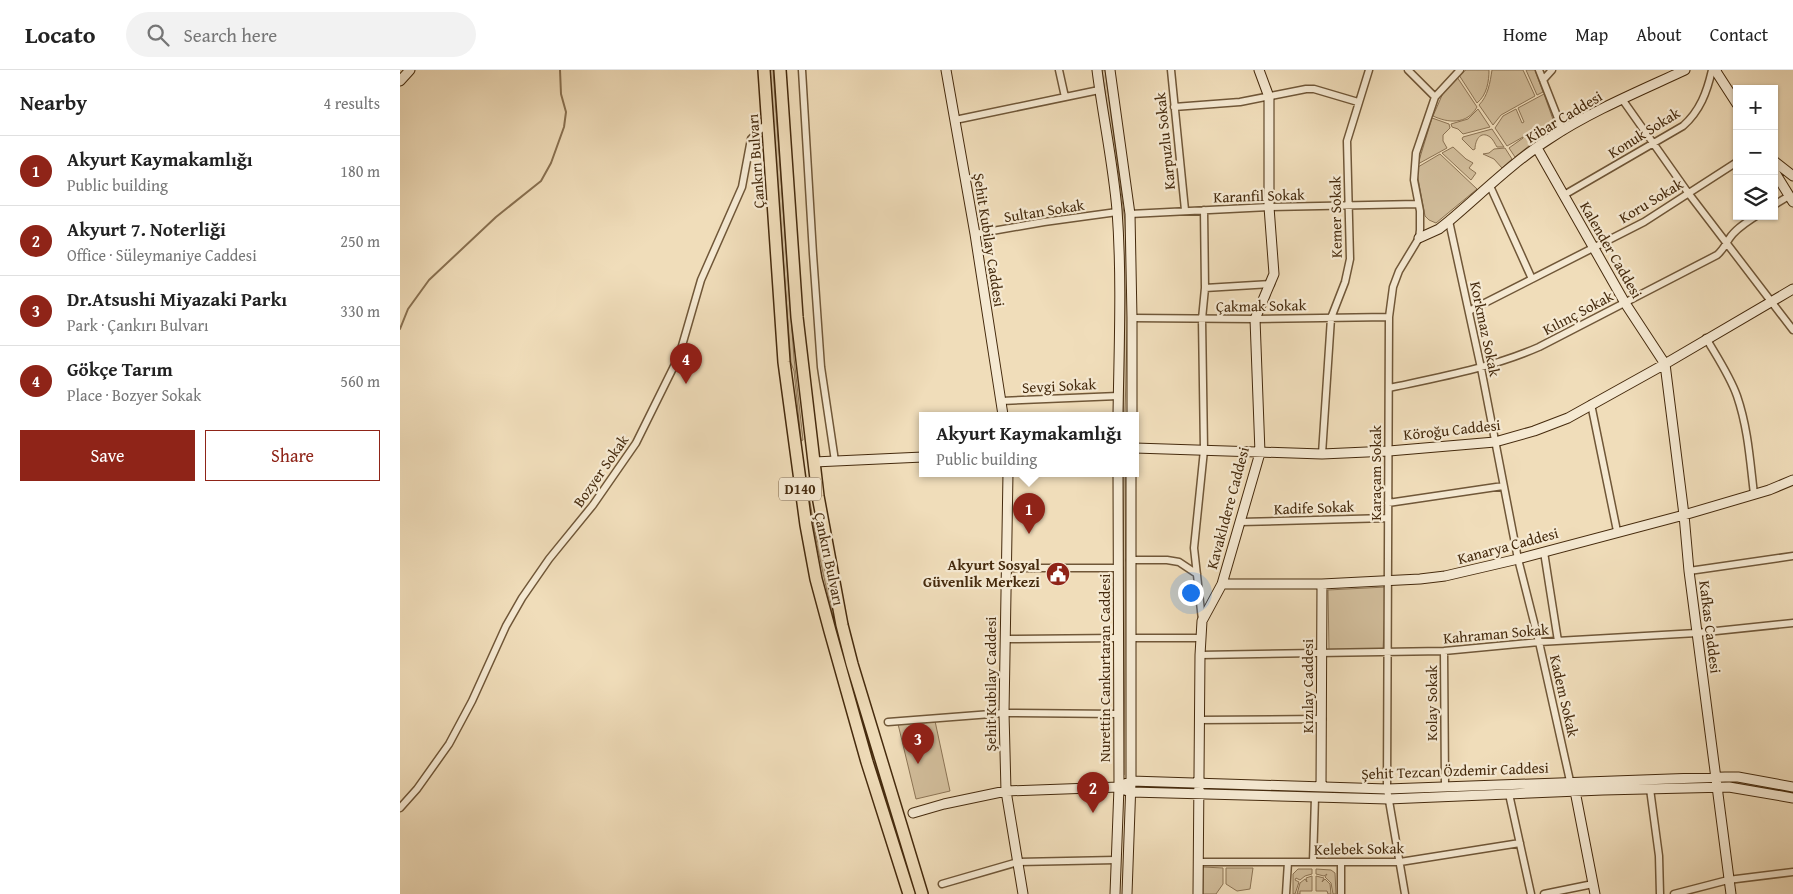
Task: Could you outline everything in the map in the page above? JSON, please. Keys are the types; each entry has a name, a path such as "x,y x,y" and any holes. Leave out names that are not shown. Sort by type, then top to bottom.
{"highway":[{"name":"Çankırı Bulvarı","path":"764,70 784,362 798,476 808,534 816,579 830,631 909,894"},
{"name":"Çankırı Bulvarı","path":"780,70 797,317 814,462 825,532 842,625 864,707 922,894"}],"street":[{"path":"400,81 410,70"},
{"path":"802,70 812,254 821,367 834,461"},
{"name":"Şehit Kubilay Caddesi","path":"946,70 975,234 1003,412"},
{"path":"1059,70 1065,97"},
{"path":"1096,70 1117,212 1120,292 1118,412"},
{"path":"1110,70 1130,214 1132,412"},
{"name":"Karpuzlu Sokak","path":"1171,70 1185,210"},
{"name":"Kavaklıdere Caddesi","path":"1198,894 1200,655 1202,621 1222,584 1260,453 1255,319 1274,274 1269,207 1269,97 1259,70"},
{"name":"Kemer Sokak","path":"1322,454 1331,318 1349,267 1347,142 1369,70"},
{"path":"1410,70 1435,98"},
{"name":"Karaçam Sokak","path":"1405,894 1387,789 1389,317 1393,288 1400,271 1419,238 1421,222 1414,180 1416,153 1435,98 1460,70"},
{"path":"1539,70 1563,130"},
{"path":"1543,80 1552,70"},
{"name":"Kibar Caddesi","path":"1419,238 1449,222 1537,148 1563,130 1622,99 1685,70"},
{"name":"Konuk Sokak","path":"1564,195 1683,126 1690,120 1704,98 1712,70"},
{"path":"1716,70 1733,98"},
{"path":"1174,107 1240,102 1296,90 1314,89 1358,102"},
{"path":"955,120 1099,90"},
{"path":"1622,99 1689,194 1793,330"},
{"name":"Bozyer Sokak","path":"400,808 417,789 449,744 472,701 506,626 522,598 549,559 593,505 636,443 679,356 702,280 742,187 752,139 768,122"},
{"name":"Kalender Caddesi","path":"1537,148 1625,303 1665,364"},
{"path":"1778,164 1792,173"},
{"name":"Koru Sokak","path":"1469,311 1644,222 1733,165"},
{"path":"1776,175 1791,199 1778,204"},
{"path":"1490,186 1532,279"},
{"name":"Karanfil Sokak","path":"1130,214 1269,207 1418,204"},
{"path":"1202,621 1194,548 1204,450 1202,319 1205,288 1204,210"},
{"name":"Sultan Sokak","path":"975,234 1117,212"},
{"name":"Kılınç Sokak","path":"1389,388 1481,368 1539,347 1717,255 1724,249 1736,231 1751,220"},
{"name":"Korkmaz Sokak","path":"1449,222 1481,368 1504,486"},
{"path":"1205,288 1271,284"},
{"name":"Köroğu Caddesi","path":"1139,448 1322,454 1389,451 1495,442 1534,432 1591,404 1665,364 1793,288"},
{"name":"Çakmak Sokak","path":"1132,318 1389,317"},
{"path":"1706,338 1737,396 1746,428 1754,494"},
{"name":"Kafkas Caddesi","path":"1665,364 1689,571 1731,894"},
{"name":"Sevgi Sokak","path":"1001,402 1118,396"},
{"path":"1591,404 1617,531"},
{"path":"814,462 919,457"},
{"name":"Şehit Kubilay Caddesi","path":"1008,477 1004,713 1006,790 1023,894"},
{"name":"Nurettin Cankurtaran Caddesi","path":"1115,894 1119,788 1118,477"},
{"name":"Nurettin Cankurtaran Caddesi","path":"1127,894 1131,792 1131,477"},
{"name":"Kanarya Caddesi","path":"1222,584 1322,584 1445,576 1518,559 1617,531 1684,515 1793,480"},
{"path":"1388,503 1504,486"},
{"name":"Kadem Sokak","path":"1504,486 1518,559 1539,642 1570,781"},
{"name":"Kadife Sokak","path":"1240,522 1388,518"},
{"path":"1544,552 1558,640"},
{"path":"1689,571 1793,556"},
{"path":"1130,560 1167,560 1179,562 1197,574"},
{"path":"1006,568 1119,568"},
{"name":"Kızılay Caddesi","path":"1321,788 1322,584"},
{"name":"Kahraman Sokak","path":"1200,655 1444,651 1558,640 1697,633 1793,623"},
{"path":"1005,639 1119,638"},
{"path":"1130,638 1201,638"},
{"name":"Kolay Sokak","path":"1444,651 1445,786"},
{"path":"888,722 1004,713 1119,714"},
{"path":"1200,720 1322,719"},
{"name":"Şehit Tezcan Özdemir Caddesi","path":"1119,788 1131,781 1387,789 1715,777 1738,777 1793,787"},
{"name":"Şehit Tezcan Özdemir Caddesi","path":"1119,788 1131,792 1388,800 1575,791 1716,787 1738,788 1793,798"},
{"path":"912,813 1006,790 1119,788"},
{"path":"1650,789 1659,856 1660,894"},
{"path":"1575,791 1595,894"},
{"path":"1509,794 1531,894"},
{"path":"1313,862 1315,798"},
{"name":"Kelebek Sokak","path":"1198,862 1400,862 1520,843"},
{"path":"942,884 1018,862 1116,860"},
{"path":"1286,894 1288,862"},
{"path":"1341,862 1341,894"},
{"path":"1674,894 1728,880 1793,872"},
{"path":"1544,894 1594,884"}],"shaded area":[{"path":"769,70 773,70 794,358 803,440 801,441 794,371 791,363"},
{"path":"1102,70 1105,70 1125,221 1128,293 1125,412 1123,412 1125,295 1122,210"},
{"path":"1466,70 1489,70 1485,92 1477,103 1459,75"},
{"path":"1492,70 1523,70 1535,96 1501,115 1493,125 1479,105 1487,93"},
{"path":"1526,70 1535,70 1543,92 1537,95"},
{"path":"1457,77 1477,107 1473,113 1463,120 1451,121 1433,116 1443,93"},
{"path":"1544,94 1555,125 1515,157 1509,148 1523,137 1507,146 1495,128 1503,116 1516,109 1522,123 1524,122 1518,108"},
{"path":"1478,109 1490,127 1463,134 1458,129 1452,127 1451,124 1468,119"},
{"path":"1432,118 1449,124 1450,128 1443,135 1443,141 1447,148 1418,164"},
{"path":"1492,129 1504,147 1497,147 1491,138 1483,135 1479,137 1473,150 1462,139 1463,137"},
{"path":"1453,147 1473,163 1469,168 1476,173 1471,180 1442,153"},
{"path":"1505,148 1512,159 1502,168 1494,159 1483,154 1489,153 1494,149"},
{"path":"1440,154 1477,189 1436,223 1425,216 1417,173 1418,167"},
{"path":"804,477 806,477 815,532 833,603 918,894 914,894 851,689 817,546"},
{"path":"1124,477 1126,477 1124,775 1121,774"},
{"path":"1386,587 1383,650 1329,651 1328,590"},
{"path":"935,721 950,791 916,799 898,724"},
{"path":"1735,781 1793,791 1793,793 1734,783"},
{"path":"1206,788 1372,793 1371,795 1206,790"},
{"path":"1203,867 1223,868 1223,884 1216,894 1203,894"},
{"path":"1226,868 1253,868 1250,889 1237,891 1226,884"},
{"path":"1298,869 1312,869 1312,874 1300,880 1296,878 1295,880 1299,882 1295,894 1293,894 1293,874"},
{"path":"1316,869 1331,870 1335,873 1336,894 1333,894 1331,883 1325,877 1327,874 1324,876 1316,874"},
{"path":"1312,876 1312,891 1300,891 1300,894 1297,894 1300,883 1305,879 1307,882 1306,878"},
{"path":"1316,876 1324,878 1322,882 1325,879 1330,884 1331,894 1328,894 1327,891 1316,891"}],"waterway":[{"path":"400,329 408,309 429,280 496,217 541,181 551,163 564,127 566,112 561,94 560,70"}],"place":[{"name":"Gökçe Tarım","path":"686,384"},
{"name":"Akyurt Kaymakamlığı","path":"1029,534"},
{"name":"Akyurt Sosyal Güvenlik Merkezi","path":"1058,574"},
{"name":"Dr.Atsushi Miyazaki Parkı","path":"918,764"},
{"name":"Akyurt 7. Noterliği","path":"1093,813"}]}
